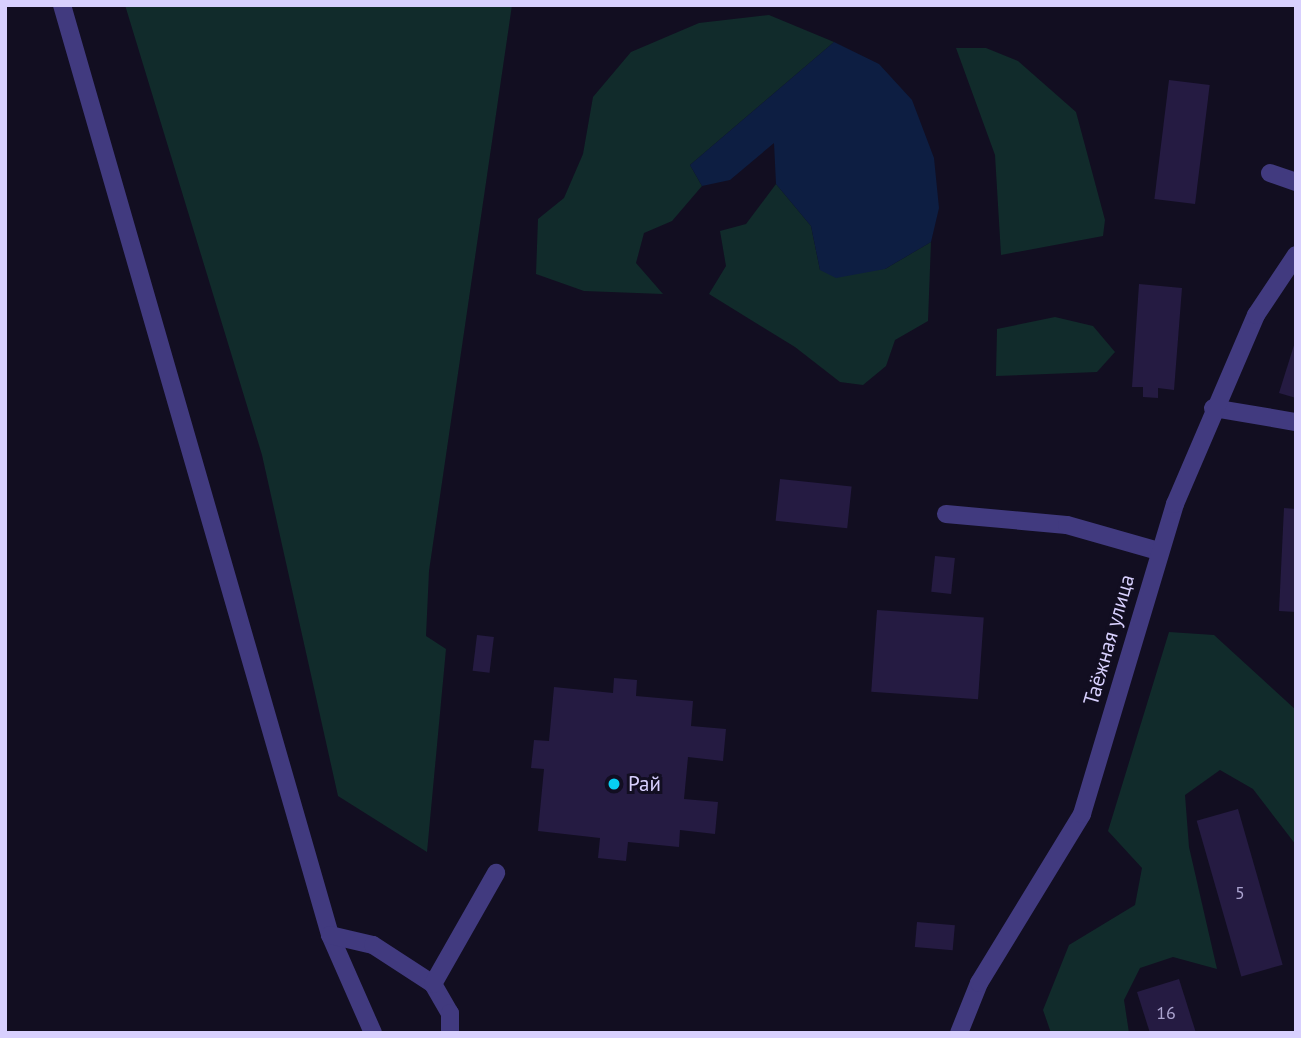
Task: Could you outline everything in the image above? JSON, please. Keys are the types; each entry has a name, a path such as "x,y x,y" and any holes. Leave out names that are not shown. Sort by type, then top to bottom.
{"street":[{"path":"62,5 330,935 373,1033"},
{"path":"1270,173 1296,182"},
{"name":"Таёжная улица","path":"959,1033 979,983 1082,814 1158,551 1213,408 1256,315 1296,255"},
{"path":"1213,408 1296,422"},
{"path":"946,514 1067,525 1158,551"},
{"path":"433,984 496,873"},
{"path":"330,935 373,946 433,984 450,1013 450,1033"}],"green space":[{"path":"125,5 512,5 429,571 426,636 446,649 427,852 338,796 262,455"},
{"path":"769,15 834,42 690,165 702,186 672,221 644,233 636,263 663,294 584,291 536,274 538,219 564,198 583,154 593,97 631,52 699,23"},
{"path":"956,48 986,48 1018,61 1076,112 1105,220 1103,236 1001,255 995,155"},
{"path":"776,184 811,226 820,270 885,269 931,242 928,321 895,340 886,366 863,385 840,382 795,347 709,294 726,266 720,231 746,224"},
{"path":"1055,317 1093,326 1115,352 1097,372 996,376 997,329"},
{"path":"1169,632 1214,635 1296,710 1296,845 1253,789 1220,770 1185,795 1189,847 1217,969 1173,957 1140,968 1124,1000 1129,1033 1051,1033 1043,1010 1069,945 1135,905 1142,868 1108,831"}],"water":[{"path":"834,42 879,64 912,100 934,158 939,208 931,242 885,269 836,278 820,270 811,226 776,184 774,143 730,180 702,186 690,165"}],"building":[{"path":"1169,80 1210,85 1195,204 1154,199"},
{"path":"1139,284 1182,288 1174,390 1158,388 1158,398 1143,397 1143,387 1132,387"},
{"path":"1296,342 1296,398 1279,393"},
{"path":"780,479 852,487 847,528 776,521"},
{"path":"1284,508 1296,509 1296,612 1279,611"},
{"path":"935,556 955,558 951,594 931,592"},
{"path":"877,610 984,617 978,699 871,692"},
{"path":"477,635 494,637 489,673 473,671"},
{"name":"Рай","path":"614,678 637,680 636,696 693,701 691,726 726,729 723,761 688,757 684,799 718,802 715,834 680,830 679,847 628,842 626,861 598,858 600,838 538,831 544,769 531,768 534,740 549,741 554,687 613,693"},
{"path":"1238,809 1283,965 1241,977 1197,821"},
{"path":"917,922 955,925 953,950 915,947"},
{"path":"1179,979 1196,1033 1150,1033 1137,992"}],"place":[{"name":"Рай","path":"614,784"}]}
